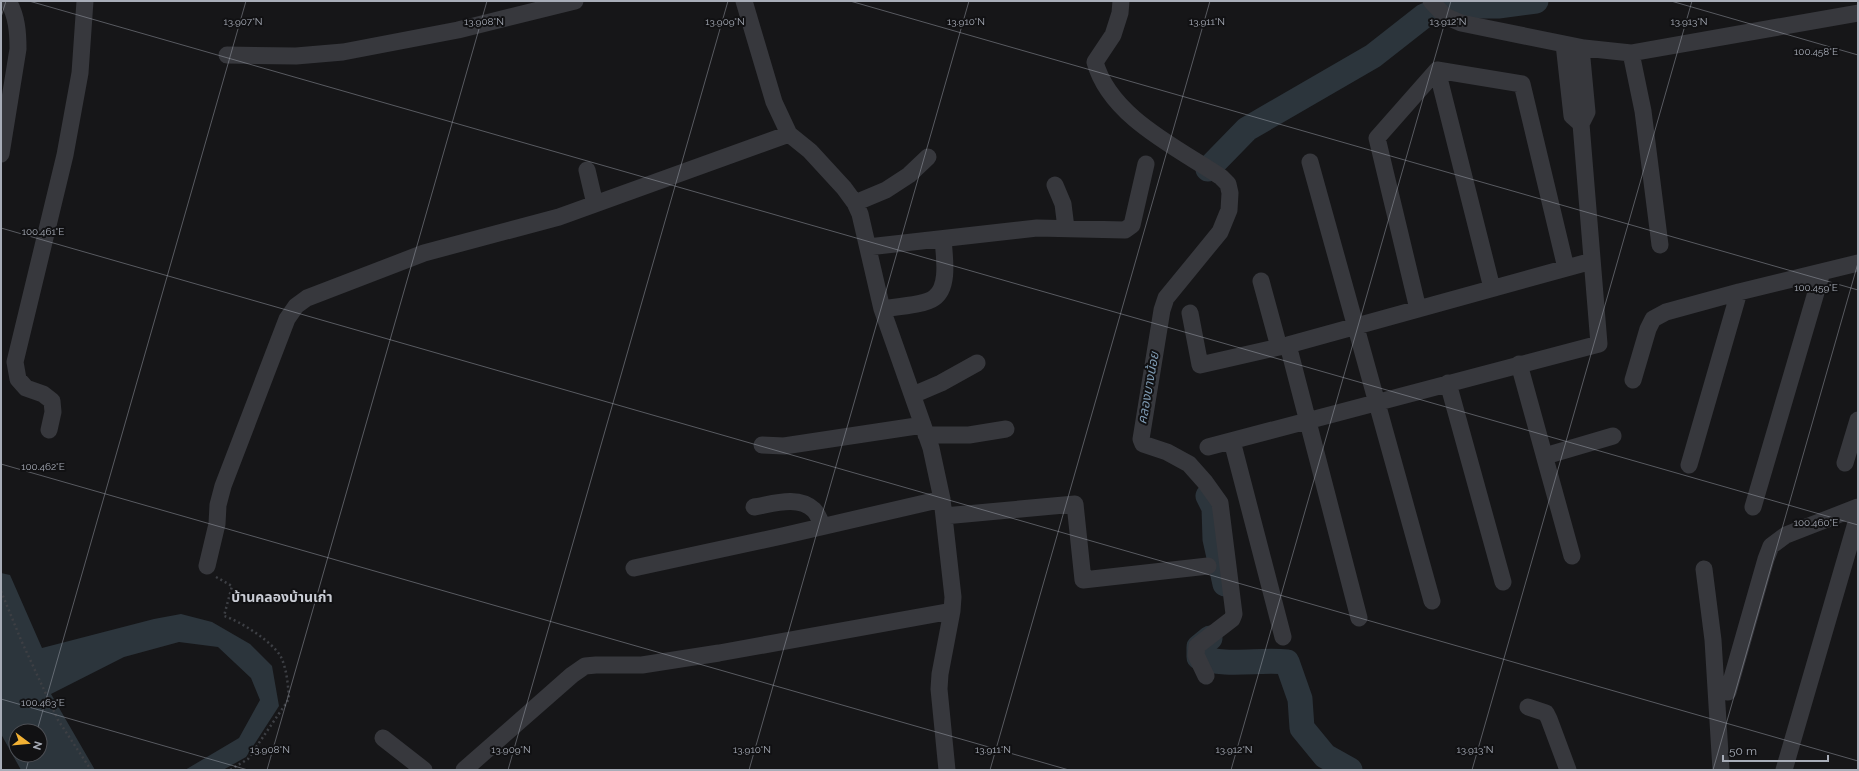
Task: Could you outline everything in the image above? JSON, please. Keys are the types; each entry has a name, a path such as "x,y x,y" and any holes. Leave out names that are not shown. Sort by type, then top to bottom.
{"street":[{"path":"1,154 3,132 18,49 18,33 13,10 8,1"},
{"path":"49,430 53,412 52,401 42,394 26,388 18,378 15,362 65,155 80,73 85,1"},
{"path":"227,55 296,56 343,52 458,30 575,1"},
{"path":"744,1 774,102 789,134 810,151 855,202 860,214 882,309 925,430 942,499 953,586 952,611 940,674 939,689 946,770"},
{"path":"1121,1 1120,13 1113,35 1096,62 1108,90 1127,112 1140,124 1221,178 1228,184 1230,193 1229,210 1220,232 1166,298 1162,310 1141,439 1143,444 1167,452 1189,464 1205,482 1220,503 1234,614 1232,619 1197,646 1196,655 1206,676"},
{"path":"1431,1 1445,16 1474,26 1581,48 1632,53 1858,12"},
{"path":"1564,44 1572,116 1581,124"},
{"path":"1208,447 1308,419 1599,344 1581,124 1587,112 1581,48"},
{"path":"1632,53 1642,111 1660,245"},
{"path":"1437,70 1522,84 1566,268"},
{"path":"1437,70 1492,288"},
{"path":"1418,309 1377,138 1437,70"},
{"path":"207,566 217,524 218,504 223,486 287,319 296,306 307,298 424,253 559,217 789,134"},
{"path":"855,202 886,190 909,175 928,157"},
{"path":"1310,162 1432,600"},
{"path":"868,247 1037,228 1120,230 1129,228 1133,219 1146,164"},
{"path":"587,170 595,204"},
{"path":"1055,184 1062,204 1066,228"},
{"path":"882,309 933,299 940,293 946,270 943,239"},
{"path":"1190,313 1200,365 1284,346 1592,261"},
{"path":"1633,380 1648,329 1654,319 1684,306 1858,263"},
{"path":"1753,507 1822,272"},
{"path":"1261,281 1308,419 1359,618"},
{"path":"1689,465 1739,292"},
{"path":"913,395 941,383 977,363"},
{"path":"1519,364 1572,556"},
{"path":"1448,383 1502,582"},
{"path":"1845,463 1858,420"},
{"path":"762,445 784,446 925,430 969,435 1006,429"},
{"path":"1545,456 1613,436"},
{"path":"1232,441 1283,637"},
{"path":"634,568 942,499"},
{"path":"754,507 788,501 796,502 814,511 823,526"},
{"path":"944,516 1075,504 1083,580 1208,566"},
{"path":"1728,692 1771,546 1786,535 1858,507"},
{"path":"1784,770 1858,516"},
{"path":"1704,570 1713,640 1721,770"},
{"path":"464,770 572,675 585,666 650,664 720,653 952,611"},
{"path":"1528,707 1546,713 1568,770"},
{"path":"383,738 424,770"}],"path":[{"path":"207,566 218,579 232,586 224,616 247,627 262,638 280,656 285,667 289,692 289,699 261,742 248,759 230,770"},
{"path":"1,591 21,640 58,720 91,770"}],"shaded area":[{"path":"1,573 10,575 42,648 154,619 181,614 212,622 250,644 272,666 279,706 246,757 223,770 185,770 239,738 260,700 251,678 218,647 179,642 124,657 51,694 95,770 21,770 17,763 48,763 48,723 8,723 8,747 1,734"}],"waterway":[{"path":"1208,169 1247,129 1373,56 1424,16 1449,6 1498,6 1536,1"},
{"name":"คลองบางน้อย","path":"1208,496 1214,508 1215,539 1225,584"},
{"name":"คลองบางน้อย","path":"1210,638 1199,647 1199,657 1220,662 1287,662 1300,699 1302,728 1325,756 1350,770"}],"district":[{"name":"บ้านคลองบ้านเก่า","path":"282,597"}]}
